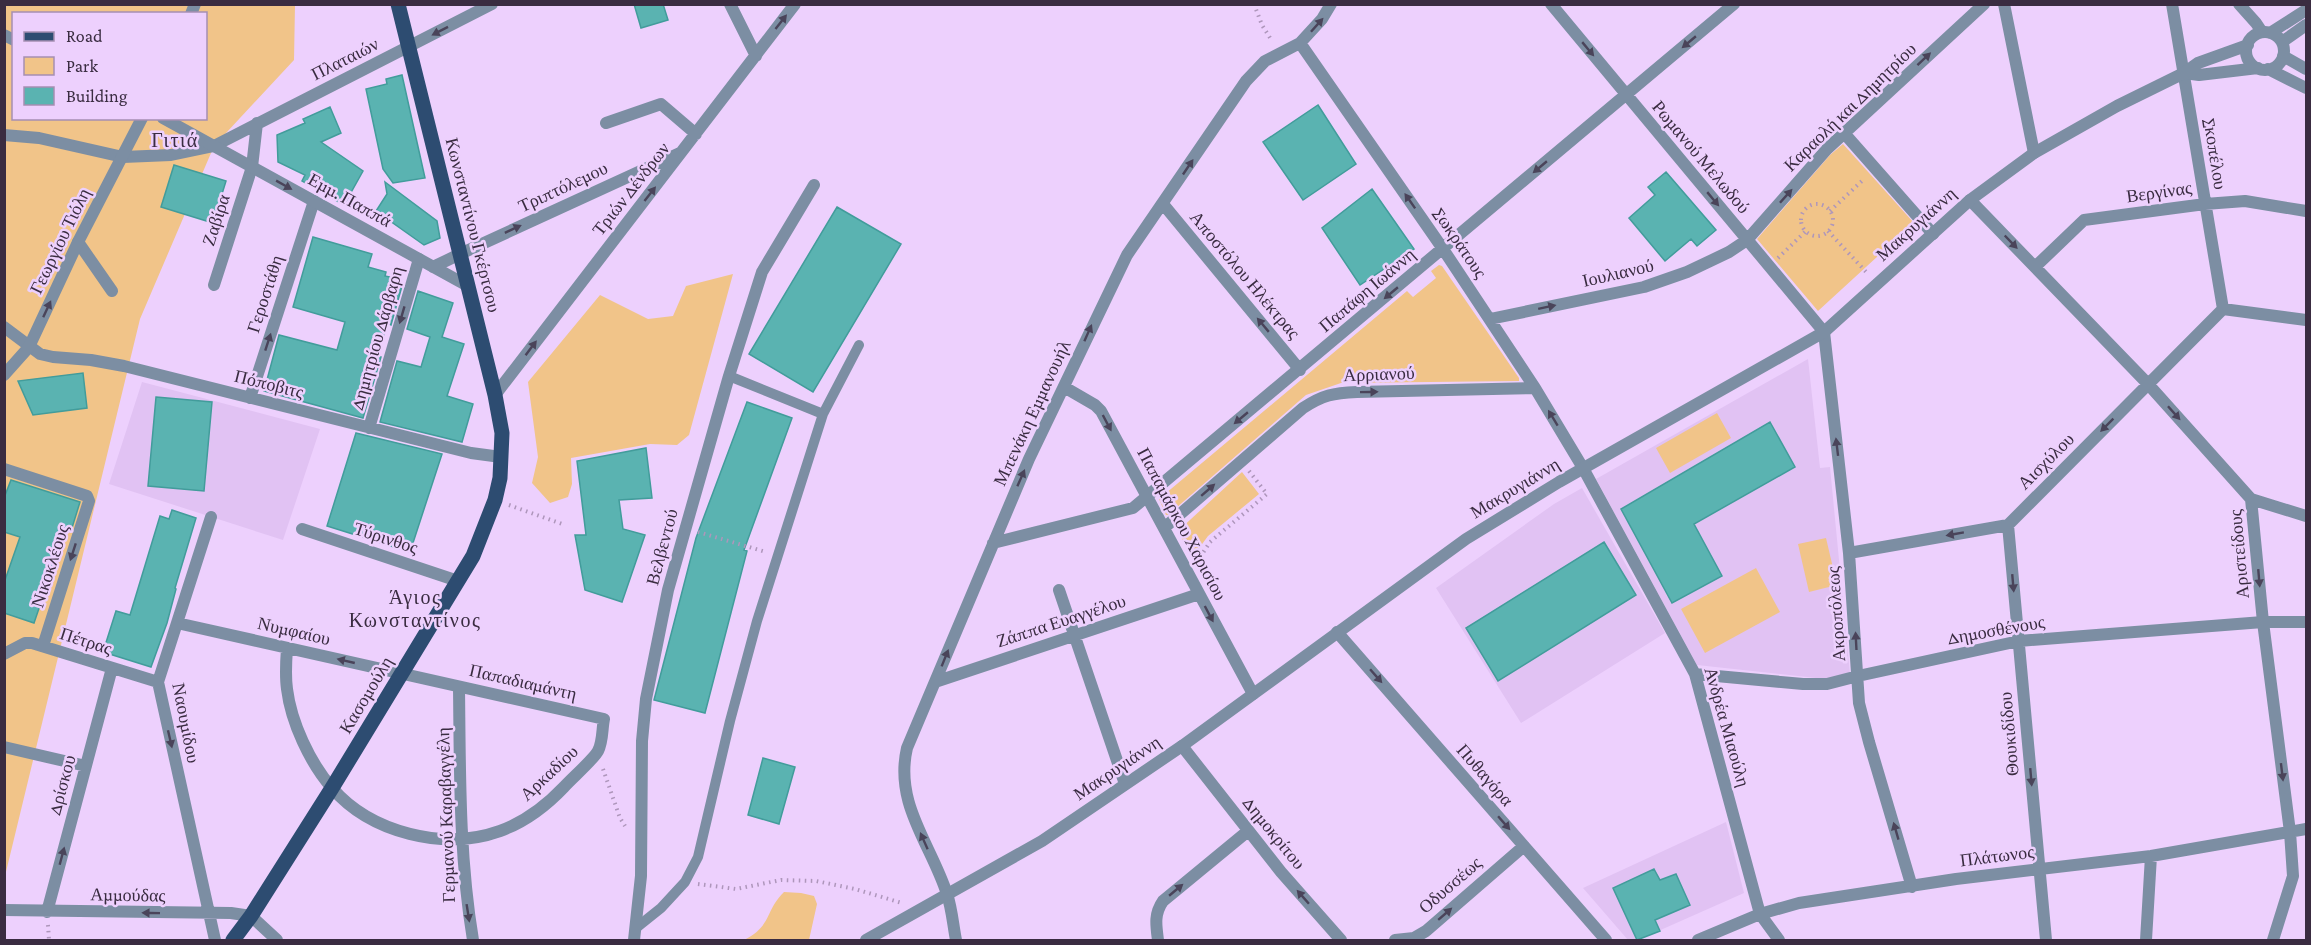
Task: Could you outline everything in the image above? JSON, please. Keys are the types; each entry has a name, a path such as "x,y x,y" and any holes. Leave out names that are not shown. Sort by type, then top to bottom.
{"main road":[{"name":"Κωνσταντίνου Γκέρτσου","path":"398,4 495,395 502,434 501,457"},
{"name":"Κασομούλη","path":"233,940 251,916 332,788 473,556 495,500 500,478 501,457"}],"street":[{"name":"Πλαταιών","path":"214,146 492,4"},
{"path":"730,4 756,56"},
{"name":"Τριών Δένδρων","path":"495,395 795,4"},
{"name":"Μπενάκη Εμμανουήλ","path":"956,940 947,895 911,811 903,782 907,748 993,543 1126,255 1246,81 1264,61 1300,42 1322,19 1331,4"},
{"name":"Ρωμανού Μελωδού","path":"1551,4 1824,332"},
{"name":"Παπάφη Ιωάννη","path":"993,543 1133,508 1734,4"},
{"name":"Καραολή και Δημητρίου","path":"1747,240 1827,149 1984,4"},
{"path":"2004,4 2034,153"},
{"name":"Σκοπέλου","path":"2172,4 2223,309"},
{"path":"2239,4 2266,33 2277,36 2282,42 2283,56 2280,63 2263,69"},
{"name":"Μακρυγιάννη","path":"866,940 1042,841 1182,746 1466,539 1583,468 1824,332 1970,200 2034,153 2117,106 2184,73 2198,63 2248,45 2251,39 2307,9"},
{"path":"2282,42 2307,25"},
{"name":"Σωκράτους","path":"1300,42 1490,319 1583,468"},
{"path":"2248,45 2248,58 2263,69 2307,88"},
{"path":"2283,56 2307,69"},
{"name":"Μακρυγιάννη","path":"2184,73 2199,75 2263,69"},
{"path":"606,123 661,104 696,134"},
{"name":"Γεωργίου Τιόλη","path":"4,375 29,347 78,242 141,120"},
{"name":"Εμμ. Παππά","path":"167,120 468,286"},
{"name":"Ζαβίρα","path":"214,285 252,167 257,123"},
{"path":"1844,133 1933,234"},
{"path":"4,135 39,138 123,157 171,155 214,146"},
{"name":"Τριπτόλεμου","path":"433,267 681,152"},
{"name":"Βελβεντού","path":"635,934 641,876 642,741 646,699 656,645 685,529 762,272 814,184"},
{"name":"Αριστείδους","path":"1970,200 2148,384 2252,499 2263,622 2290,832 2293,876 2273,940"},
{"name":"Γεροστάθη","path":"250,398 314,201"},
{"name":"Βεργίνας","path":"2035,267 2084,220 2245,201 2307,211"},
{"name":"Αποστόλου Ηλέκτρας","path":"1163,204 1300,370"},
{"name":"Ιουλιανού","path":"1490,319 1660,282 1729,252 1747,240"},
{"path":"78,242 112,291"},
{"name":"Δημητρίου Δάρβαρη","path":"369,428 419,259"},
{"path":"2223,309 2307,320"},
{"name":"Αισχύλου","path":"2008,525 2223,309"},
{"name":"Πόποβιτς","path":"4,327 40,354 91,360 471,453 501,457"},
{"name":"Ακροπόλεως","path":"1824,332 1849,553 1859,704 1912,887"},
{"name":"Παπαμάρκου Χαρισίου","path":"1064,387 1101,411 1253,694"},
{"name":"Αρριανού","path":"1164,528 1303,408 1322,396 1335,393 1535,388"},
{"name":"Ανδρέα Μιαούλη","path":"1583,468 1695,674 1760,914 1779,940"},
{"name":"Νικοκλέους","path":"4,469 87,496 88,506 42,646"},
{"path":"2252,499 2307,516"},
{"name":"Ναουμίδου","path":"211,517 158,682 216,940"},
{"path":"1849,553 2008,525"},
{"name":"Θουκιδίδου","path":"2008,525 2046,940"},
{"name":"Τύρινθος","path":"302,529 458,581"},
{"path":"1059,590 1125,784"},
{"name":"Ζάππα Ευαγγέλου","path":"935,681 1199,594"},
{"name":"Δημοσθένους","path":"1695,674 1803,684 1827,684 2019,641 2263,622 2307,622"},
{"name":"Νυμφαίου","path":"177,623 403,674"},
{"name":"Πυθαγόρα","path":"1337,632 1606,940"},
{"name":"Πέτρας","path":"4,654 25,643 42,646 158,682"},
{"name":"Αρκαδίου","path":"287,648 285,674 291,707 313,759 332,788 361,812 402,832 422,837 461,837 499,832 535,813 553,798 598,751"},
{"name":"Δρίσκου","path":"47,912 112,668"},
{"name":"Παπαδιαμάντη","path":"403,674 604,719 598,751"},
{"name":"Γερμανού Καραβαγγέλη","path":"459,687 461,837 473,940"},
{"name":"Δημοκρίτου","path":"1182,746 1248,831 1341,940"},
{"path":"4,747 86,766"},
{"name":"Πλάτωνος","path":"1698,940 1760,914 1799,903 1956,879 2151,856 2307,829"},
{"path":"1158,940 1156,917 1163,901 1248,831"},
{"name":"Οδυσσέως","path":"1395,940 1415,939 1426,931 1524,846"},
{"path":"2146,940 2151,856"},
{"name":"Αμμούδας","path":"4,910 231,913 251,916"},
{"path":"251,916 277,940"}],"lane":[{"path":"635,934 686,882 698,857 757,621 823,414 859,345"},
{"path":"729,376 823,414"}],"path":[{"path":"1254,4 1262,25 1271,36"},
{"path":"1830,211 1875,169"},
{"path":"1821,205 1830,211 1833,222 1828,231 1816,236 1806,231 1802,215 1810,206 1821,205"},
{"path":"1785,252 1806,231"},
{"path":"1828,231 1864,269"},
{"path":"1190,577 1202,552 1210,542 1267,494 1241,461"},
{"path":"495,500 562,524"},
{"path":"685,529 778,556"},
{"path":"598,751 620,818 629,832 642,844"},
{"path":"686,882 736,889 781,880 816,881 892,899 919,910"}],"shaded area":[{"path":"1808,359 1820,468 1830,467 1850,674 1825,679 1697,665 1596,479"},
{"path":"142,382 320,429 283,540 109,484"},
{"path":"1582,488 1665,633 1521,723 1436,588 1554,504"},
{"path":"1726,822 1744,893 1638,940 1628,940 1583,888"}],"green space":[{"path":"5,5 295,5 294,60 214,146 140,319 5,876"},
{"path":"1843,144 1914,223 1818,311 1757,239 1830,155"},
{"path":"1439,265 1442,266 1519,381 1341,383 1306,395 1166,515 1159,499 1407,291 1413,297 1436,278 1431,271"},
{"path":"733,274 689,435 677,445 650,444 571,458 572,484 568,497 550,503 532,483 538,457 528,382 600,295 648,319 673,316 686,286"},
{"path":"1717,413 1731,438 1670,473 1656,448"},
{"path":"1242,472 1259,494 1208,536 1192,558 1178,531"},
{"path":"1826,538 1837,585 1809,592 1798,544"},
{"path":"1756,568 1780,612 1705,653 1681,609"},
{"path":"784,892 814,896 817,904 809,940 744,940 760,929"}],"building":[{"path":"634,4 663,4 668,20 641,28"},
{"path":"402,75 425,178 393,183 383,169 366,89 387,84 386,79"},
{"path":"1318,105 1356,164 1303,200 1263,142"},
{"path":"330,107 341,133 321,142 363,171 344,205 302,181 305,175 278,162 277,135 305,123 303,119"},
{"path":"174,165 226,181 213,223 161,207"},
{"path":"1666,172 1716,230 1697,246 1691,239 1665,261 1629,218 1655,195 1648,187"},
{"path":"385,182 437,221 440,238 424,245 376,211 387,194"},
{"path":"1372,189 1414,249 1360,285 1322,228"},
{"path":"837,207 901,244 813,392 749,354"},
{"path":"313,237 372,254 368,267 386,272 385,276 399,279 397,285 402,286 391,325 387,323 378,356 381,357 363,418 264,391 279,335 337,350 345,322 293,307"},
{"path":"418,291 453,303 442,337 464,344 447,396 473,404 462,442 380,422 397,361 421,367 430,337 407,329"},
{"path":"83,373 87,408 33,415 18,381"},
{"path":"156,397 212,402 204,491 148,486"},
{"path":"747,402 792,418 744,550 747,551 705,713 654,700 696,538"},
{"path":"1770,422 1795,467 1694,524 1722,576 1672,603 1621,509"},
{"path":"356,433 442,454 410,552 327,526"},
{"path":"646,448 652,498 619,500 623,529 645,535 622,602 585,590 575,535 586,535 577,461"},
{"path":"11,480 80,502 71,531 66,529 34,623 4,613 4,583 20,537 4,532 4,498"},
{"path":"172,510 196,518 167,623 151,667 103,652 116,611 130,615 160,516 169,519"},
{"path":"1604,542 1636,595 1498,681 1466,628"},
{"path":"763,758 795,767 779,824 748,815"},
{"path":"1654,869 1660,880 1676,874 1690,905 1655,920 1660,931 1637,940 1613,888"}],"district":[{"name":"Γιτιά","path":"175,140"},
{"name":"Άγιος Κωνσταντίνος","path":"415,608"}]}
